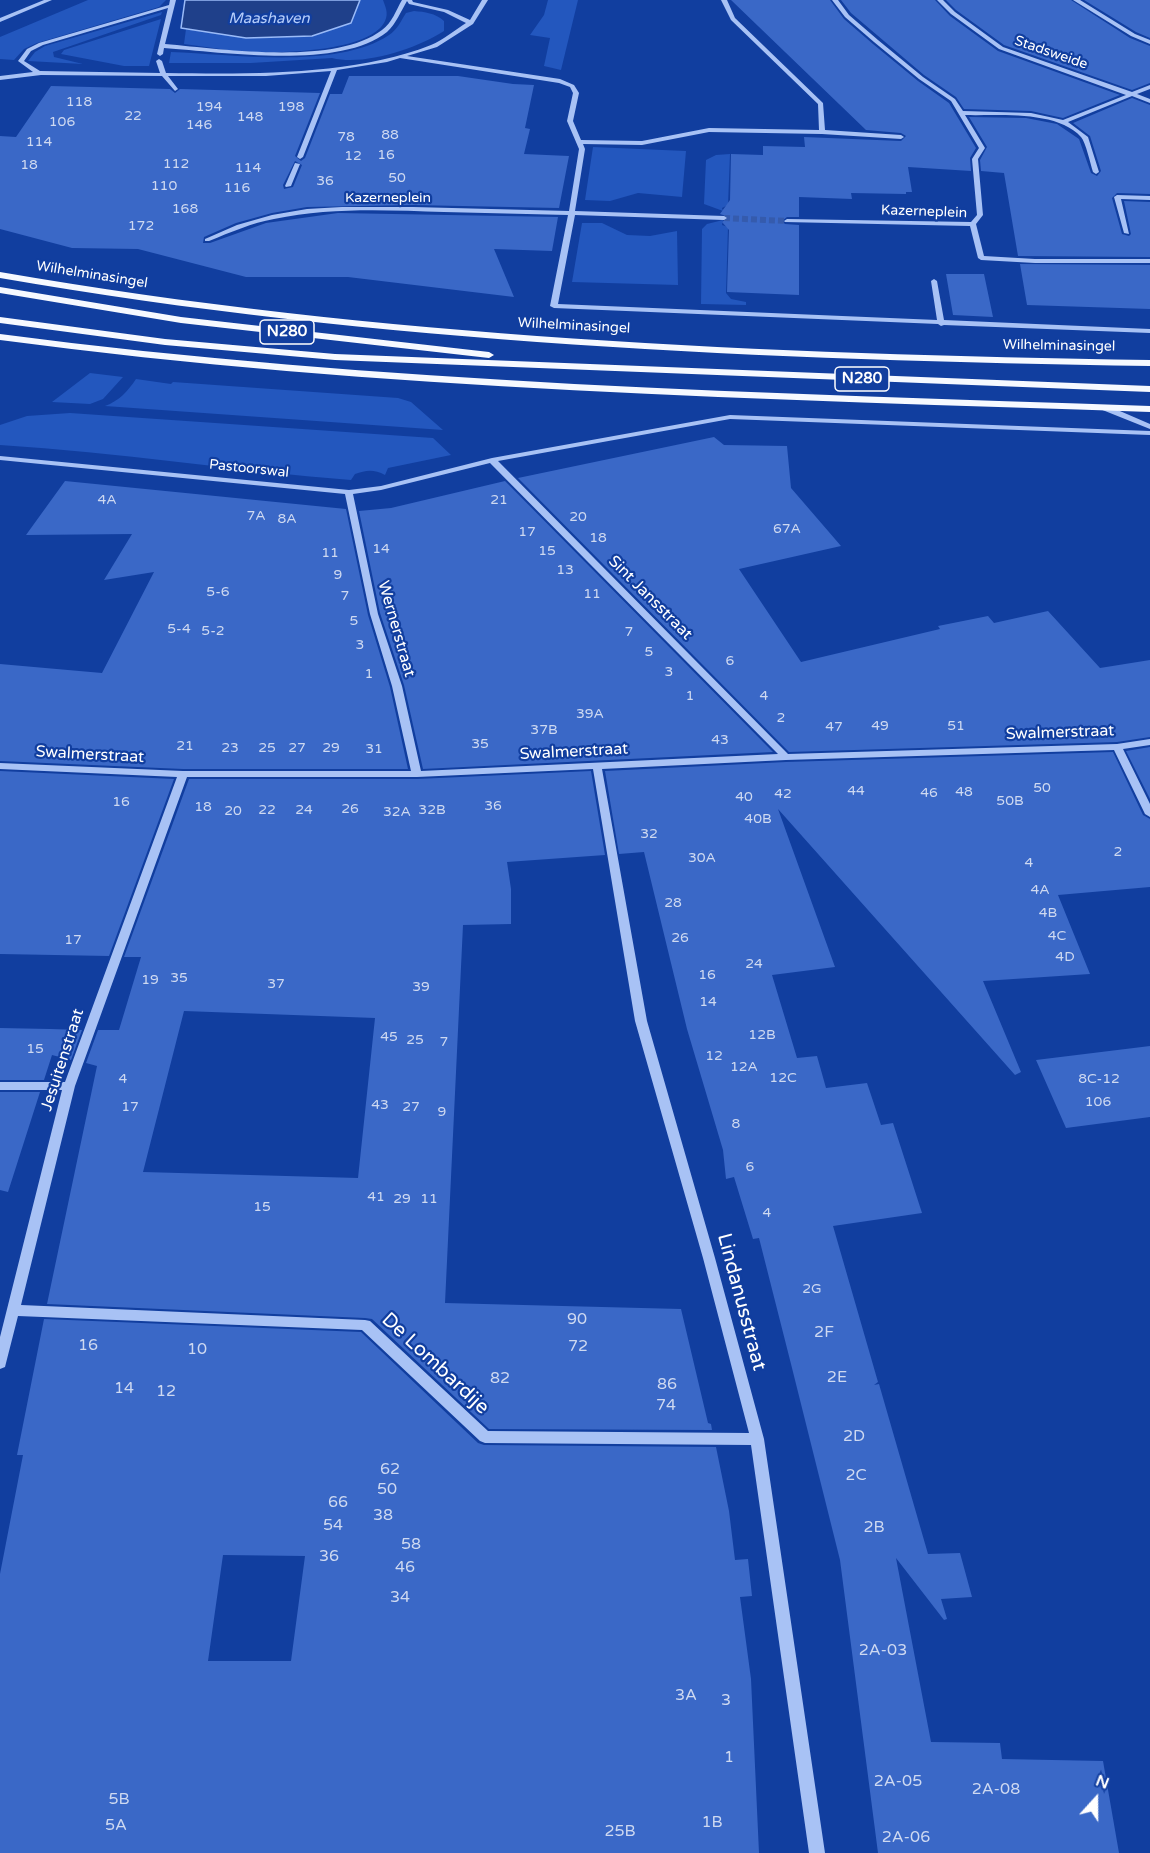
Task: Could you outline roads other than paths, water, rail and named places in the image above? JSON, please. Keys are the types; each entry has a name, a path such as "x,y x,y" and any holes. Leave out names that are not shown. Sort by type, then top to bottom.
{"main road":[{"name":"Wilhelminasingel","path":"0,275 190,306 408,329 531,339 886,357 1150,363"},
{"name":"Wilhelminasingel","path":"0,290 181,320 575,366"},
{"name":"Wilhelminasingel","path":"0,320 94,334 268,352 415,362 575,366 1001,385 1150,389"},
{"name":"N280","path":"0,337 133,355 295,370 624,388 1150,409"}],"street":[{"path":"0,20 49,0"},
{"path":"163,46 250,54 340,49 359,44 385,32 407,0 411,3 446,11 471,23"},
{"path":"0,78 39,73 164,75 293,72 335,68 402,57 444,41 471,23 485,0"},
{"path":"724,0 733,19 821,104 822,132"},
{"path":"835,0 847,16 876,41 921,78 953,100 982,148 975,159 980,215 973,224"},
{"name":"Stadsweide","path":"940,0 953,13 1000,48 1150,101"},
{"path":"1076,0 1133,35 1150,42"},
{"path":"39,73 21,61 29,50 41,44 172,3 160,54"},
{"path":"402,57 560,81 572,86 576,93 570,121 582,149 554,306 1150,331"},
{"path":"159,62 164,75 175,89"},
{"path":"288,186 335,68"},
{"path":"1064,122 1150,87"},
{"path":"960,113 1031,115 1064,122 1085,137 1096,172"},
{"path":"578,142 642,143 709,130 822,132 901,137"},
{"path":"1127,233 1117,197 1150,198"},
{"name":"Kazerneplein","path":"207,240 232,228 279,216 320,210 384,209 724,218"},
{"name":"Kazerneplein","path":"787,221 973,224 981,258 1035,261 1150,261"},
{"path":"934,281 941,324"},
{"path":"1103,407 1150,427"},
{"path":"492,460 730,417 1150,433"},
{"name":"Pastoorswal","path":"0,458 349,492 381,488 492,460"},
{"name":"Sint Jansstraat","path":"492,460 786,757"},
{"name":"Wernerstraat","path":"349,492 374,614 397,686 417,774"},
{"name":"Swalmerstraat","path":"0,766 183,774 417,774 786,757 1117,747 1150,742"},
{"path":"1117,747 1150,814"},
{"name":"Lindanusstraat","path":"597,766 641,1022 758,1439 817,1853"},
{"name":"Jesuitenstraat","path":"0,1363 69,1086 183,774"},
{"path":"0,1086 69,1086"},
{"name":"De Lombardije","path":"13,1310 365,1325 485,1437 758,1439"}],"water":[{"name":"Maashaven","path":"185,0 360,0 351,23 312,36 246,38 181,28"}],"tunnel":[{"path":"724,218 787,221"}]}
